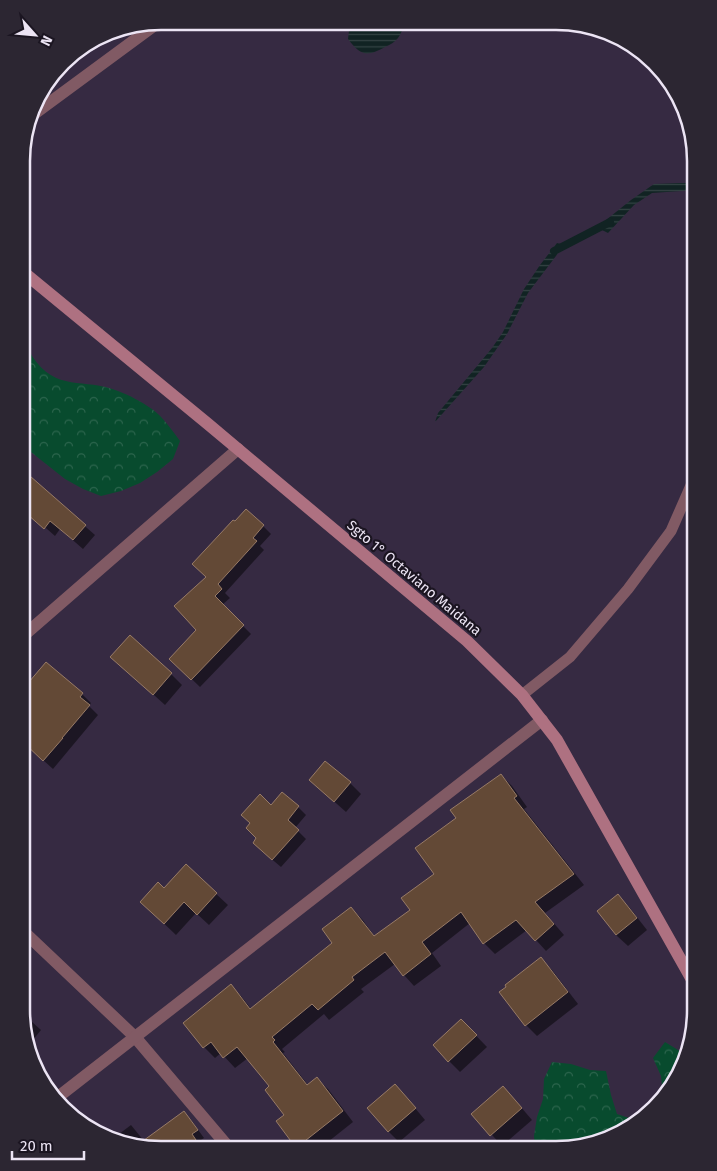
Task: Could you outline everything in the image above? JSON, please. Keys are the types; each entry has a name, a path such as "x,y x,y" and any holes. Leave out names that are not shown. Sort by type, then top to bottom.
{"main road":[{"name":"Sgto 1° Octaviano Maidana","path":"30,278 467,641 522,695 557,740 687,969"}],"street":[{"path":"41,109 147,31"},
{"path":"30,629 238,450"},
{"path":"61,1095 542,720"},
{"path":"30,938 135,1037 223,1141"}],"lane":[{"path":"522,695 570,656 628,589 671,531 687,495"}],"green space":[{"path":"30,351 41,368 61,380 106,387 140,401 156,412 180,441 173,459 140,483 121,491 101,496 65,479 30,451"},
{"path":"665,1042 680,1051 662,1087 661,1076 653,1058"},
{"path":"552,1062 571,1064 590,1070 606,1071 617,1114 629,1118 606,1131 590,1137 564,1141 534,1141 537,1117 543,1099 544,1079"}],"shaded area":[{"path":"349,30 402,30 391,44 369,53 361,52 348,39"},
{"path":"687,183 687,191 652,193 634,205 608,233 602,230 601,224 654,184"},
{"path":"557,243 561,244 562,248 528,293 507,334 484,367 435,422 438,413 503,332 524,289"}],"building":[{"path":"30,476 86,525 73,540 50,521 44,529 30,517"},
{"path":"246,509 264,525 253,538 257,541 218,584 222,589 215,596 244,625 191,680 169,659 196,630 174,606 206,577 192,564 233,520 235,521"},
{"path":"130,635 172,673 153,695 110,657"},
{"path":"46,662 83,693 80,697 90,705 43,761 30,749 30,681"},
{"path":"325,761 351,782 334,802 309,780"},
{"path":"501,774 517,796 514,798 574,874 535,902 554,924 535,941 516,920 483,944 461,912 422,942 431,954 403,976 385,952 352,977 354,980 318,1010 312,1004 272,1037 275,1040 273,1042 307,1085 317,1077 343,1111 305,1141 291,1141 276,1121 284,1115 265,1090 269,1086 237,1047 223,1058 211,1042 203,1048 183,1023 231,984 250,1009 332,943 322,929 351,907 374,936 410,910 401,898 434,874 415,848 456,818 450,810"},
{"path":"282,792 299,806 288,820 299,830 272,860 253,843 256,838 246,828 250,823 241,815 260,794 271,805"},
{"path":"186,864 217,893 197,915 184,902 164,924 140,902 158,882 164,888"},
{"path":"618,894 637,918 616,935 597,911"},
{"path":"541,957 568,992 525,1026 499,992 506,987 505,985"},
{"path":"461,1019 477,1035 448,1062 433,1045"},
{"path":"395,1084 416,1108 388,1132 367,1108"},
{"path":"503,1086 522,1108 490,1136 471,1114"},
{"path":"184,1111 198,1130 192,1134 197,1141 144,1140"}],"waterway":[{"path":"554,251 610,222"}]}
